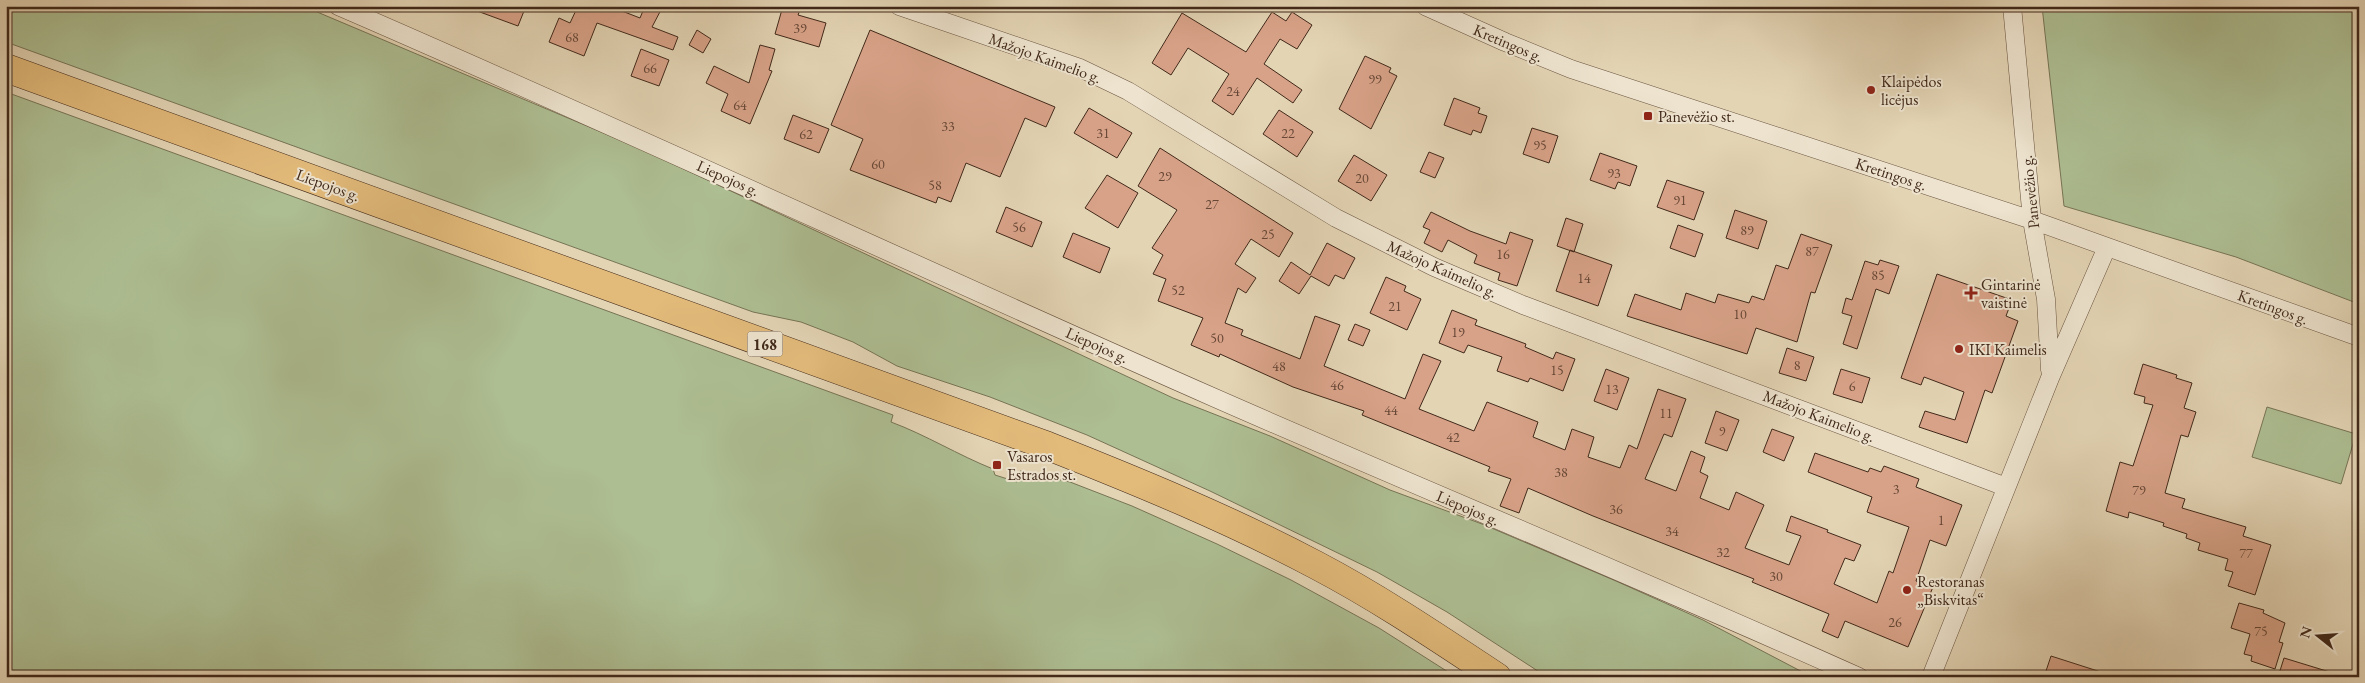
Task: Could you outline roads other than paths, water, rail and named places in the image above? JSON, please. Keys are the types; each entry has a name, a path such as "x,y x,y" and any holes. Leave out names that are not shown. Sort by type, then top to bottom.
{"main road":[{"name":"Liepojos g.","path":"6,68 1048,446 1141,483 1316,565 1403,615 1497,677"}],"street":[{"name":"Liepojos g.","path":"338,6 509,80 1210,396 1479,513 1688,600 1859,677"},
{"name":"Mažojo Kaimelio g.","path":"899,6 1080,68 1116,85 1336,218 1434,268 1522,305 2006,487"},
{"name":"Kretingos g.","path":"1425,6 1520,49 1571,69 2032,220 2359,337"},
{"name":"Panevėžio g.","path":"2012,6 2032,220 2046,299 2050,378"},
{"name":"Panevėžio g.","path":"1930,677 2050,378 2107,248"}],"place":[{"name":"Klaipėdos licėjus","path":"1871,90"},
{"name":"Panevėžio st.","path":"1648,116"},
{"name":"Gintarinė vaistinė","path":"1971,293"},
{"name":"IKI Kaimelis","path":"1959,349"},
{"name":"Vasaros Estrados st.","path":"997,465"},
{"name":"Restoranas „Biskvitas“","path":"1907,590"}]}
